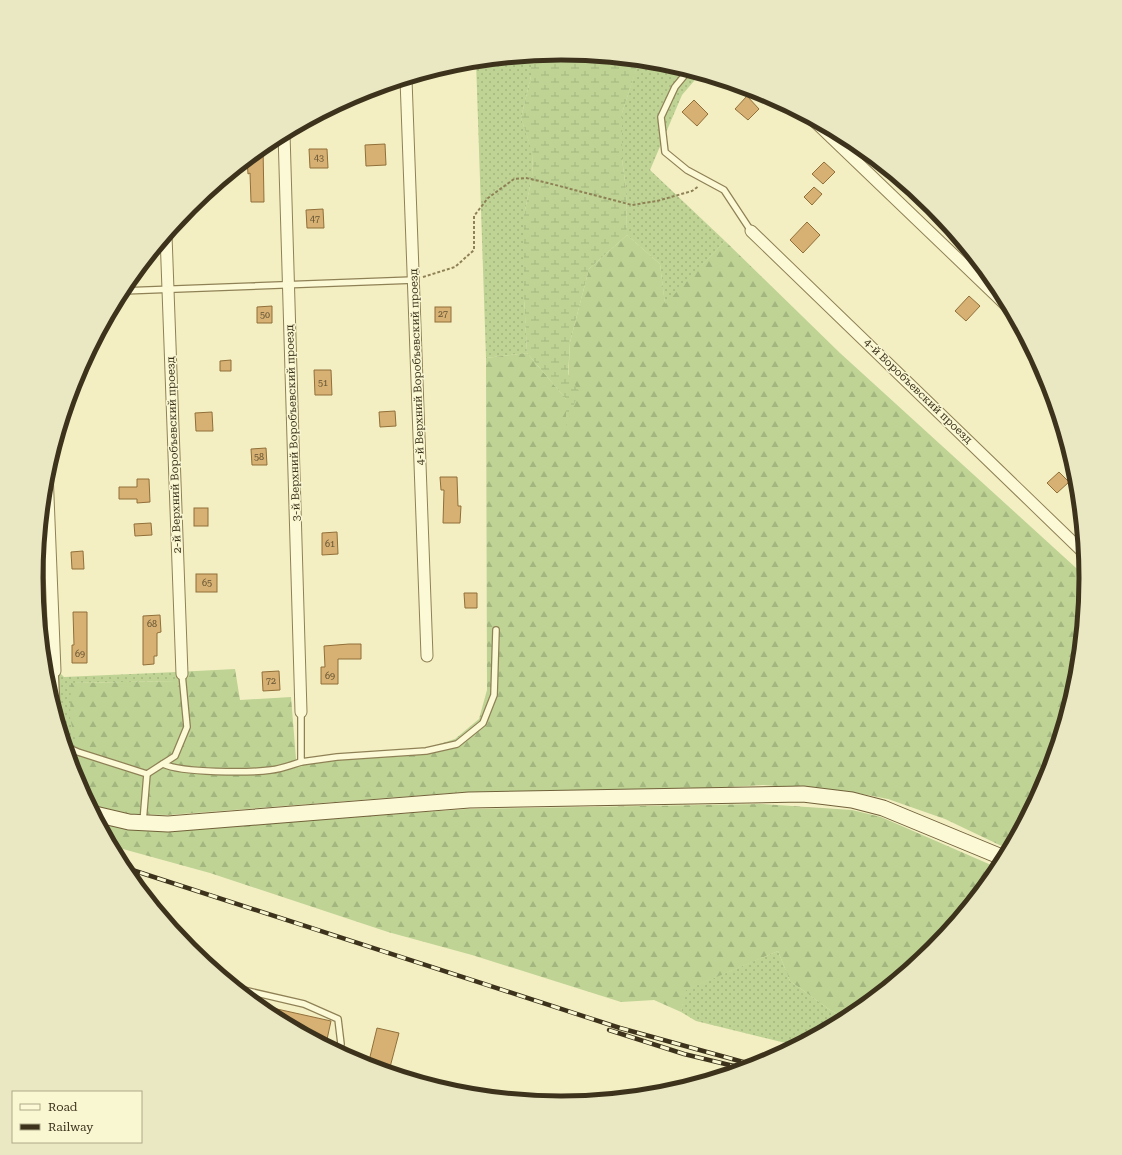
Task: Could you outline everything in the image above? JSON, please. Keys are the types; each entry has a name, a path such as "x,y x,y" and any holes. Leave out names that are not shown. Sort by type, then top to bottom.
{"street":[{"name":"4-й Верхний Воробъевский проезд","path":"406,83 427,656"},
{"path":"827,133 995,294"},
{"name":"3-й Верхний Воробъевский проезд","path":"284,140 301,712"},
{"name":"4-й Воробъевский проезд","path":"751,230 1078,546"},
{"name":"2-й Верхний Воробъевский проезд","path":"166,243 182,674"},
{"path":"48,503 55,671"},
{"path":"101,815 129,822 168,824 469,800 803,794 852,800 883,808 998,856"}],"lane":[{"path":"685,75 676,87 661,117 665,152 687,170 724,190 751,230"},
{"path":"130,290 289,283 414,280"},
{"path":"163,764 172,768 213,771 272,770 301,762 337,757 426,751 457,744 483,723 494,695 496,630"},
{"path":"55,671 56,691"},
{"path":"72,750 147,774 175,756 187,727 182,674"},
{"path":"301,712 301,762"},
{"path":"143,822 147,774"},
{"path":"251,992 304,1004 338,1019 340,1046"}],"path":[{"path":"414,280 455,267 474,250 474,216 488,198 514,180 526,178 632,205 657,201 692,191 706,180"}],"green space":[{"path":"531,61 531,76 521,118 533,153 532,177 524,215 524,297 527,353 486,358 476,67"},
{"path":"531,61 595,61 638,65 622,113 622,159 626,189 627,235 589,269 570,342 568,375 579,391 566,426 566,399 527,353 524,297 524,215 532,177 533,154 521,118 531,76"},
{"path":"637,65 662,69 697,78 682,95 650,170 725,241 665,305 660,264 627,235 626,189 622,159 622,113"},
{"path":"627,235 660,264 665,304 725,241 840,353 1079,570 1078,611 1075,645 1061,712 1052,744 1040,776 1026,807 1004,847 945,819 888,799 852,792 763,785 677,790 465,792 168,815 131,814 96,806 72,750 78,752 70,718 71,683 178,681 177,672 235,669 240,700 291,697 296,759 430,747 455,739 479,719 487,690 486,358 527,353 566,399 566,424 570,342 589,269"},
{"path":"53,478 59,672 64,677 177,672 178,681 71,683 78,752 72,750 70,744 53,679 47,645 43,578 44,544 47,510"},
{"path":"761,804 852,810 881,817 992,865 972,893 927,944 903,967 838,1015 790,981 778,951 686,990 681,1012 654,1000 621,1002 472,955 388,932 210,873 119,848 105,823 166,831 467,809"},
{"path":"778,951 790,981 838,1015 787,1043 696,1021 681,1012 685,990"}],"building":[{"path":"747,96 759,109 748,120 735,109"},
{"path":"694,100 708,114 697,126 682,112"},
{"path":"385,144 386,165 366,166 365,145"},
{"path":"309,149 327,149 328,168 310,168"},
{"path":"263,154 264,202 251,202 250,173 248,174 247,166"},
{"path":"824,162 835,172 823,184 812,174"},
{"path":"814,187 822,194 812,205 804,197"},
{"path":"323,209 324,228 307,228 306,210"},
{"path":"807,222 820,235 803,253 790,240"},
{"path":"969,296 980,306 966,321 955,311"},
{"path":"272,306 272,323 257,323 257,307"},
{"path":"435,307 451,307 451,322 435,322"},
{"path":"231,360 231,371 220,371 220,361"},
{"path":"314,370 331,370 332,395 315,395"},
{"path":"395,411 396,426 380,427 379,412"},
{"path":"212,412 213,431 196,431 195,413"},
{"path":"266,448 267,465 252,465 251,449"},
{"path":"1059,472 1069,482 1057,493 1047,483"},
{"path":"440,477 457,477 458,506 461,506 460,523 443,523 444,490 441,490"},
{"path":"137,479 149,479 150,502 137,503 137,499 119,499 119,487 137,487"},
{"path":"194,508 208,508 208,526 194,526"},
{"path":"151,523 152,535 135,536 134,524"},
{"path":"337,532 338,554 322,555 322,533"},
{"path":"83,551 84,569 72,569 71,552"},
{"path":"196,574 217,574 217,592 196,592"},
{"path":"464,593 477,593 477,608 465,608"},
{"path":"73,612 87,612 87,663 72,663 72,645 74,645"},
{"path":"160,615 161,632 157,633 157,656 154,656 154,664 143,665 143,616"},
{"path":"361,644 361,659 338,659 338,684 321,684 321,667 325,667 324,646"},
{"path":"279,671 280,690 263,691 262,672"},
{"path":"273,1008 331,1021 327,1039"},
{"path":"377,1028 399,1033 390,1067 370,1059"}],"railway":[{"path":"134,871 620,1028 743,1062"},
{"path":"609,1030 684,1054 733,1066"}]}
